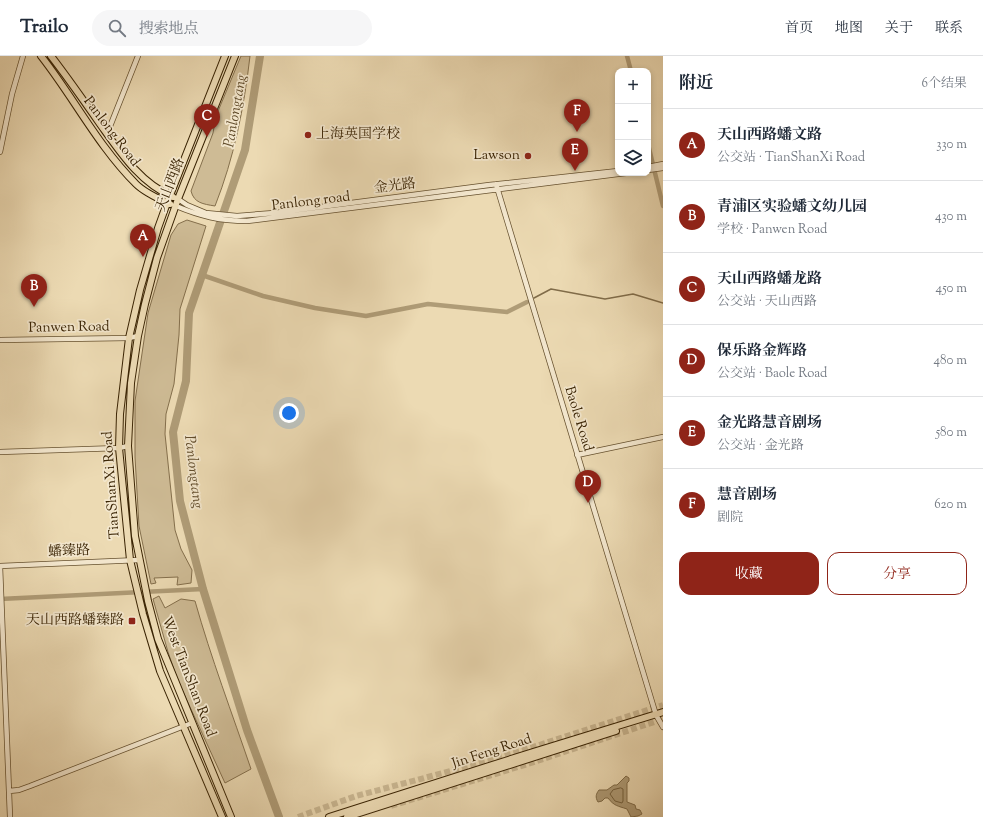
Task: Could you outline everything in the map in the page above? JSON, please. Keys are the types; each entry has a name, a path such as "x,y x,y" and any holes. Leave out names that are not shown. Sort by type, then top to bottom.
{"main road":[{"name":"Panlong Road","path":"41,56 96,136 137,185 148,193 176,206"},
{"name":"Panlong Road","path":"51,56 119,152 136,172 178,200"},
{"name":"TianShanXi Road","path":"222,817 182,726 160,670 140,602 130,560 119,448 120,414 129,338 140,290 167,203 226,56"},
{"name":"天山西路","path":"128,446 131,383 138,336 157,258 234,56"},
{"name":"West TianShan Road","path":"128,446 135,536 148,601 158,639 231,817"},
{"name":"Jin Feng Road","path":"329,817 533,752 659,716 663,712"},
{"path":"347,817 659,716"}],"street":[{"path":"0,152 12,94 23,56"},
{"path":"107,134 138,56"},
{"path":"651,169 663,166"},
{"path":"497,186 615,171"},
{"path":"497,186 615,174"},
{"name":"Panlong road","path":"176,206 206,215 247,221 497,186"},
{"name":"Baole Road","path":"497,186 577,455 663,726"},
{"path":"178,200 206,215"},
{"name":"Panwen Road","path":"0,340 129,338 138,336"},
{"path":"577,455 663,437"},
{"path":"0,452 119,448 128,446"},
{"name":"蟠臻路","path":"0,566 139,560"},
{"path":"0,566 10,817"},
{"path":"9,791 19,790 30,786 121,752 182,726 192,724"}],"shaded area":[{"path":"241,56 250,56 245,95 228,170 215,206 200,202 194,198 191,191 213,133 216,116"},
{"path":"187,220 206,226 180,309 174,384 166,414 165,434 175,530 181,549 192,570 191,583 177,585 178,577 154,578 156,583 151,584 139,526 135,457 135,401 148,313 171,235 178,224"},
{"path":"159,596 165,608 181,599 195,601 251,769 225,783 178,681 153,599"}],"water":[{"path":"626,776 629,778 627,783 627,802 635,805 636,809 640,810 642,814 638,816 631,817 627,809 614,804 608,798 598,802 596,799 599,790 607,790 614,785 617,785"}],"waterway":[{"name":"Panlongtang","path":"260,56 245,150 189,313 186,381 173,432 180,501 203,589 247,730 279,817"},
{"path":"627,56 630,68"},
{"path":"651,156 663,206"},
{"path":"202,275 263,296 315,308 366,316 428,304 507,312 527,302"},
{"path":"534,298 551,289 605,299 633,294 663,303"},
{"path":"0,599 203,589"}],"tunnel":[{"path":"298,817 356,796 496,759 663,705"},
{"path":"391,806 531,763 663,719"}],"place":[{"name":"慧音剧场","path":"577,132"},
{"name":"上海英国学校","path":"308,135"},
{"name":"天山西路蟠龙路","path":"207,137"},
{"name":"Lawson","path":"528,156"},
{"name":"金光路慧音剧场","path":"575,171"},
{"name":"天山西路蟠文路","path":"143,257"},
{"name":"青浦区实验蟠文幼儿园","path":"34,307"},
{"name":"保乐路金辉路","path":"588,503"},
{"name":"天山西路蟠臻路","path":"132,621"}]}
